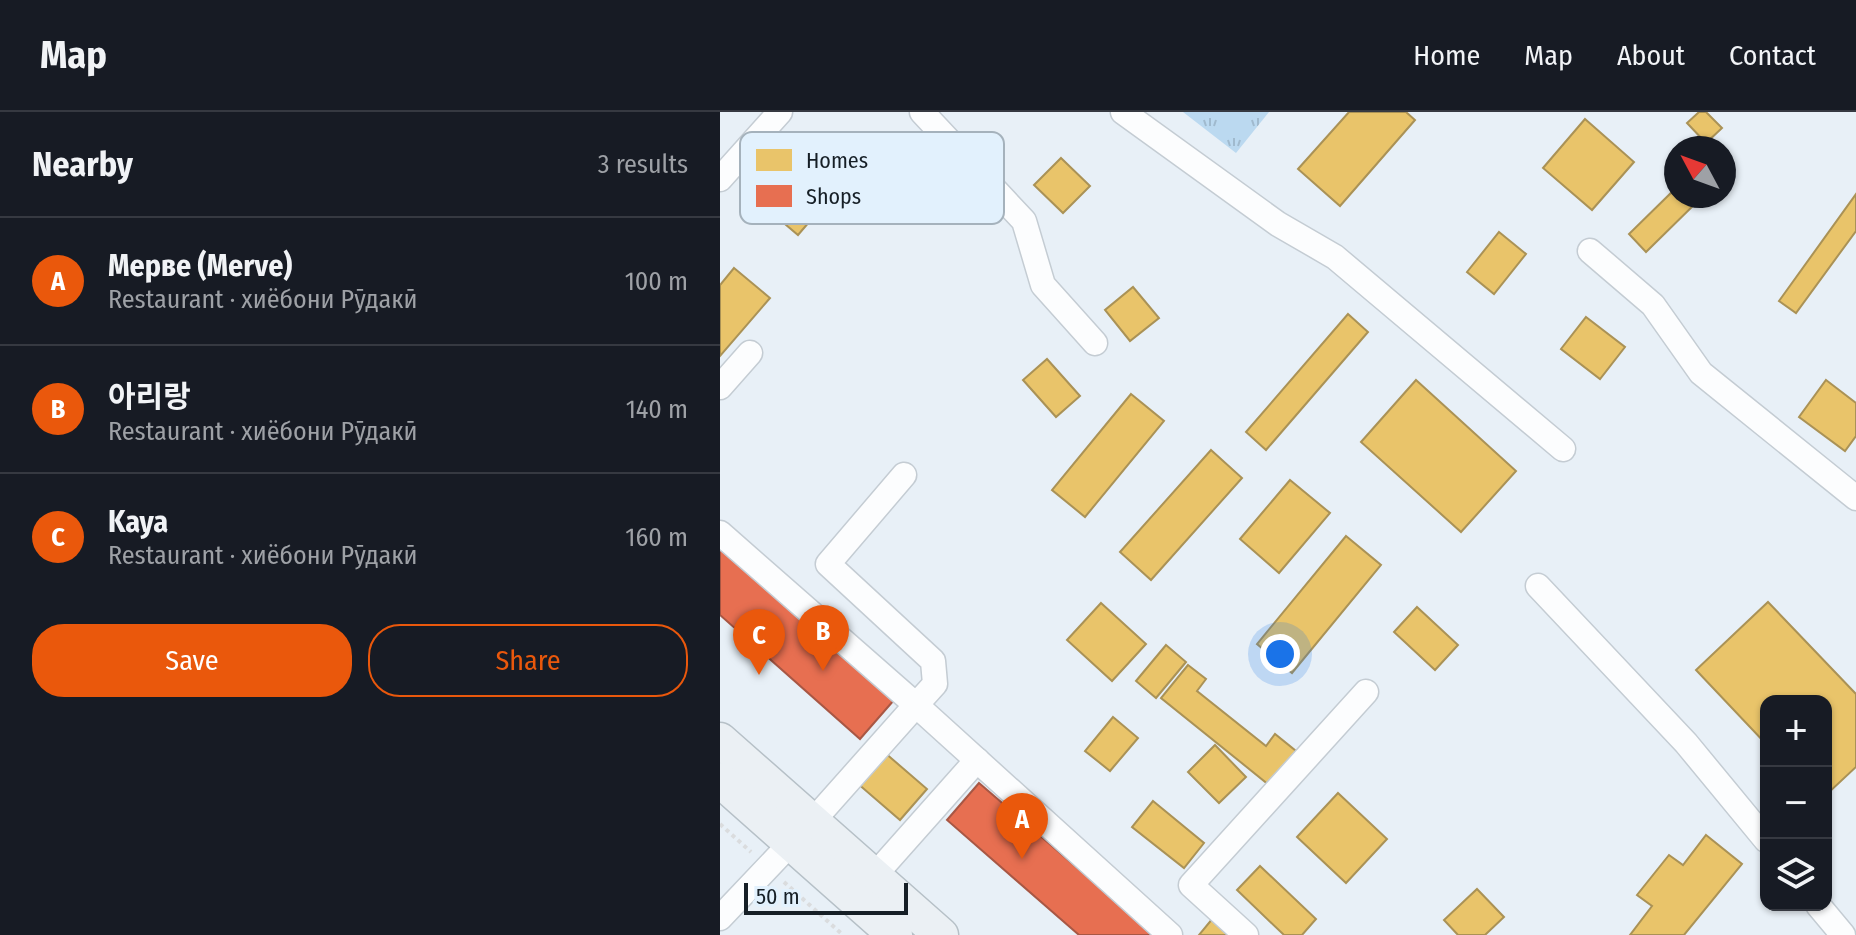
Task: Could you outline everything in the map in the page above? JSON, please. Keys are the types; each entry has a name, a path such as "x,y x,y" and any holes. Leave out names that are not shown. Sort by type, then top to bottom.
{"highway":[{"path":"720,740 895,935"},
{"path":"720,780 874,876 941,935"}],"street":[{"path":"762,132 780,112"},
{"path":"922,112 941,132"},
{"path":"1123,112 1278,224 1335,257 1563,449"},
{"path":"720,179 740,157"},
{"path":"1004,200 1024,221 1043,285 1095,343"},
{"path":"1590,251 1653,305 1682,351 1701,373 1856,498"},
{"path":"720,387 750,353"},
{"path":"720,918 935,684 933,661 828,564 904,475"},
{"path":"720,533 1170,935"},
{"path":"1538,586 1686,743 1765,839"},
{"path":"1246,935 1191,885 1366,692"},
{"path":"874,876 977,760"},
{"path":"1823,911 1843,935"}],"path":[{"path":"720,824 843,935"}],"green space":[{"path":"1183,112 1269,112 1236,153"}],"building: Homes":[{"path":"1349,112 1406,112 1415,120 1340,206 1298,169"},
{"path":"1699,112 1706,112 1722,128 1713,136 1699,136 1687,123"},
{"path":"1585,119 1634,162 1592,210 1543,168"},
{"path":"1061,158 1090,186 1063,213 1034,185"},
{"path":"1856,194 1856,231 1796,313 1779,301"},
{"path":"1664,200 1664,208 1691,208 1646,252 1629,234"},
{"path":"785,224 807,224 798,235"},
{"path":"1499,232 1526,254 1494,294 1467,272"},
{"path":"734,268 770,298 720,356 720,285"},
{"path":"1133,287 1159,318 1130,341 1105,310"},
{"path":"1348,314 1368,332 1266,450 1246,432"},
{"path":"1586,317 1625,347 1600,379 1561,349"},
{"path":"1047,359 1080,396 1056,417 1023,380"},
{"path":"1416,380 1516,471 1461,532 1361,442"},
{"path":"1826,380 1856,403 1856,436 1845,451 1799,417"},
{"path":"1131,394 1164,421 1085,517 1052,490"},
{"path":"1211,450 1242,478 1151,580 1120,552"},
{"path":"1290,480 1330,513 1279,573 1240,539"},
{"path":"1346,536 1381,565 1292,673 1257,644"},
{"path":"1768,602 1856,694 1856,767 1832,789 1832,695 1760,695 1760,738 1696,670"},
{"path":"1101,603 1146,644 1112,681 1067,640"},
{"path":"1417,607 1458,645 1435,670 1394,632"},
{"path":"1166,645 1186,662 1156,698 1136,681"},
{"path":"1188,665 1206,679 1197,691 1266,746 1275,734 1296,751 1269,785 1161,698"},
{"path":"1113,717 1138,738 1110,771 1085,751"},
{"path":"1215,745 1246,777 1219,803 1188,772"},
{"path":"884,752 927,789 900,820 857,783"},
{"path":"1338,793 1387,839 1346,883 1297,837"},
{"path":"1153,801 1204,843 1184,868 1132,827"},
{"path":"1706,835 1742,864 1684,935 1630,935 1652,906 1637,895 1669,855 1683,865"},
{"path":"1260,866 1316,919 1302,935 1284,935 1237,890"},
{"path":"1477,889 1504,917 1485,935 1458,935 1444,920"},
{"path":"1213,918 1234,935 1199,935"}],"building: Shops":[{"path":"720,547 894,700 860,739 720,615"},
{"path":"979,783 1155,935 1079,935 947,820"}],"place":[{"name":"아리랑","path":"823,671"},
{"name":"Kaya","path":"759,675"},
{"name":"Mерве (Merve)","path":"1022,859"}]}
